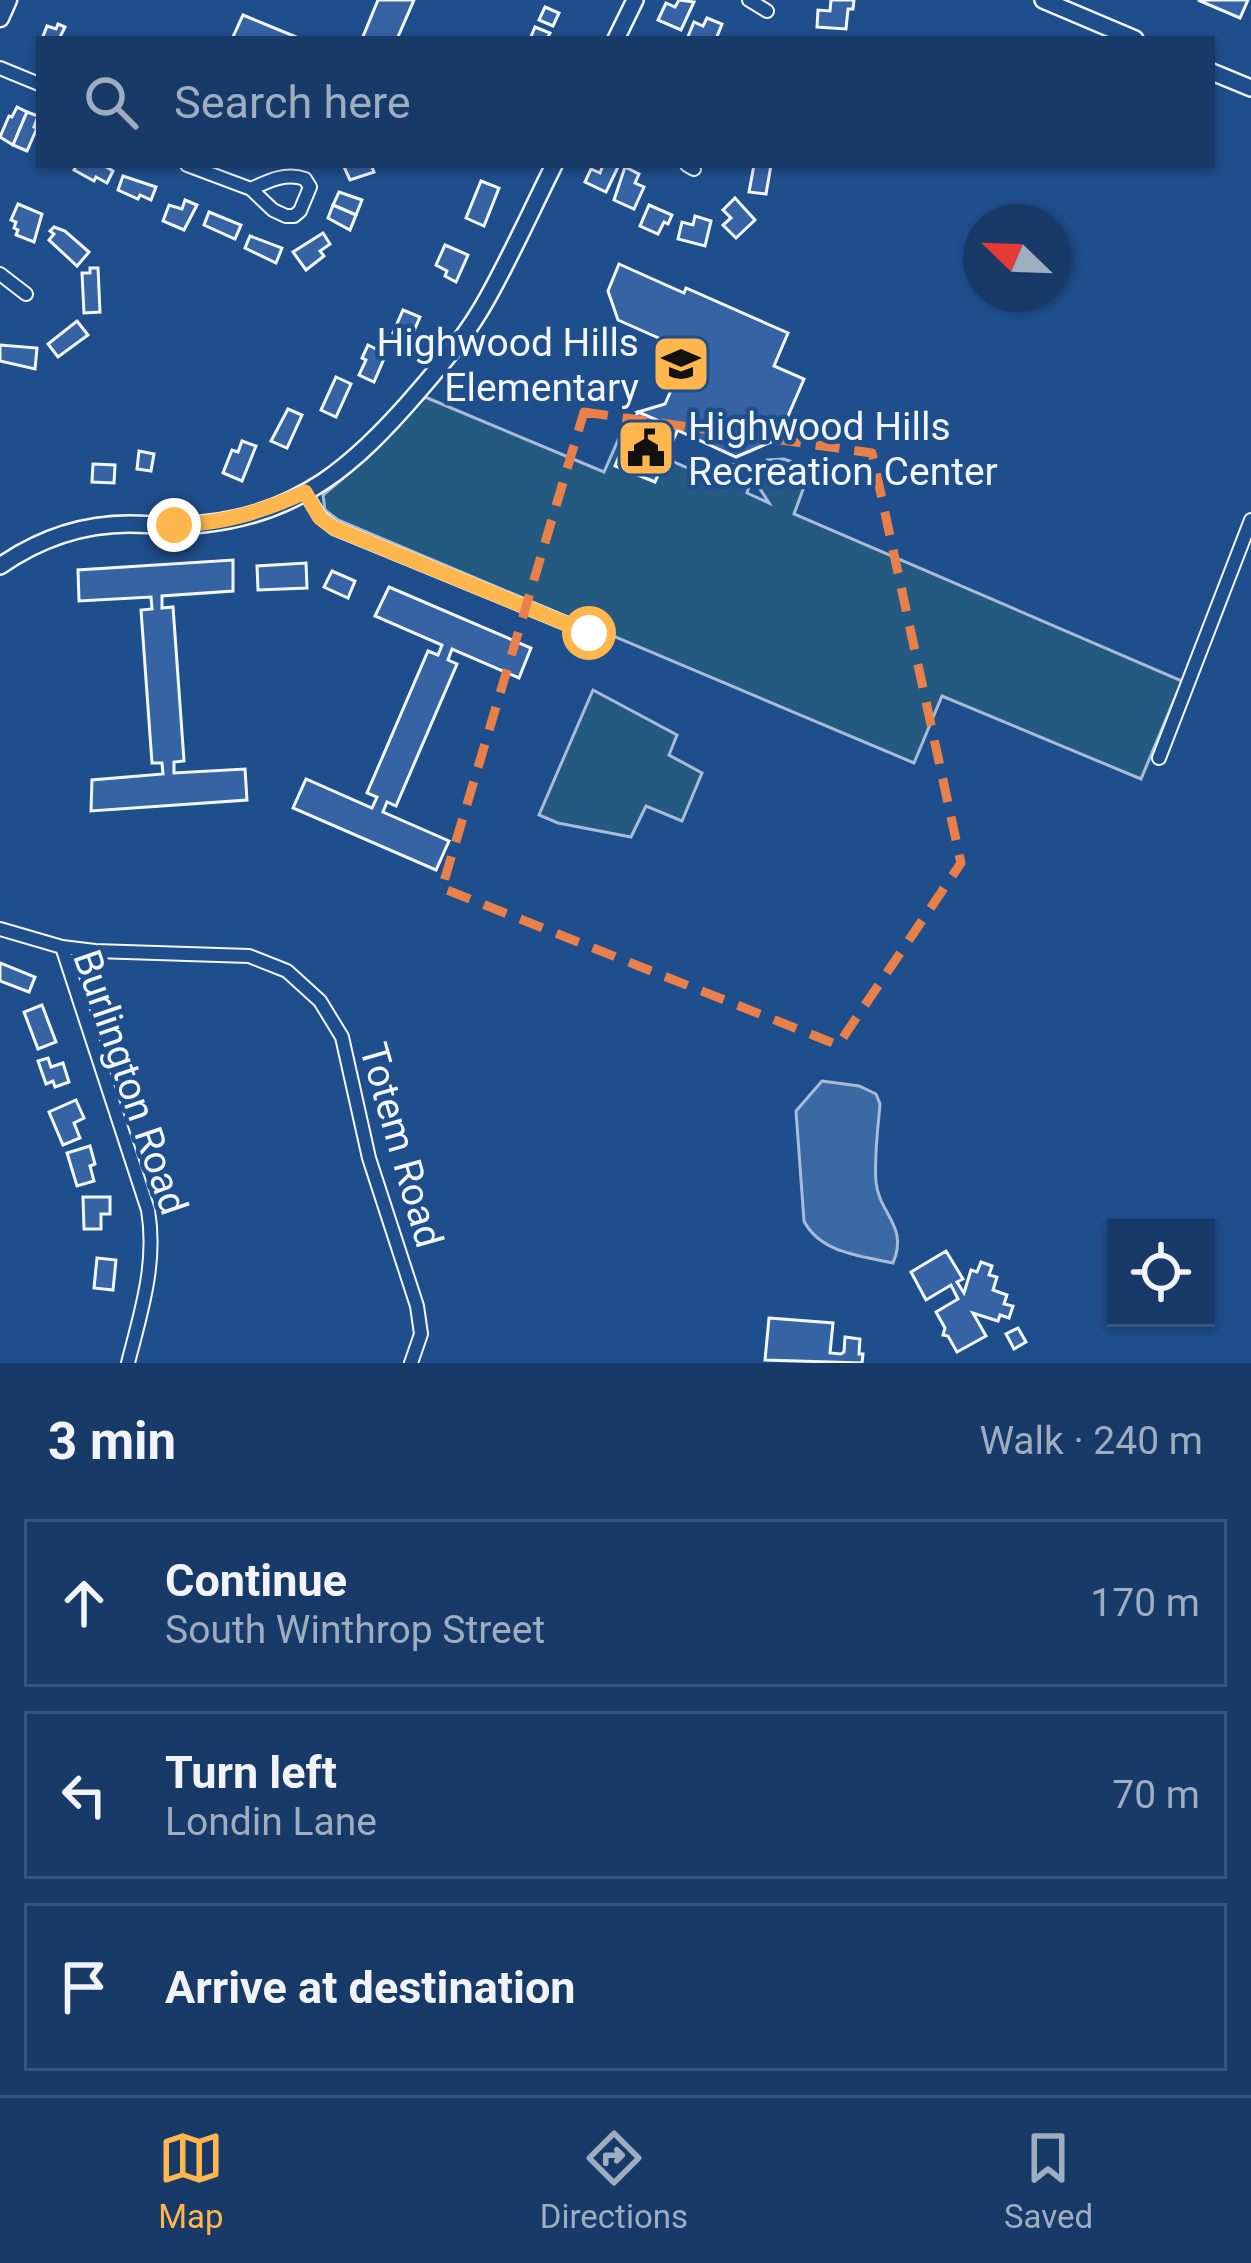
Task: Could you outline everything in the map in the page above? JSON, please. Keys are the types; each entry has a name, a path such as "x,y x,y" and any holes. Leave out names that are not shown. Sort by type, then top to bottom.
{"main road":[{"path":"0,18 8,0"}],"street":[{"path":"617,36 635,0"},
{"path":"749,0 767,11"},
{"path":"1042,0 1128,36"},
{"path":"0,68 36,84"},
{"path":"1215,73 1251,88"},
{"path":"196,168 251,189 273,211 292,216 301,209 310,187 305,178 292,176 251,189"},
{"path":"0,566 45,539 70,532 125,524 230,520 279,504 332,477 371,445 449,355 488,299 553,168"},
{"path":"0,274 26,294"},
{"path":"305,492 320,518 334,528 589,633"},
{"path":"1159,758 1251,520"},
{"name":"Burlington Road","path":"0,929 62,946 148,1210 151,1266 128,1363"},
{"name":"Totem Road","path":"62,946 125,954 249,956 287,971 320,1001 342,1037 362,1132 417,1306 421,1334 411,1363"}],"highlighted area":[{"path":"584,412 872,453 961,863 838,1045 442,888"}],"shaded area":[{"path":"425,397 604,472 619,438 713,479 726,467 738,464 753,473 747,493 769,503 757,484 767,460 784,459 804,466 798,481 805,484 794,514 1182,681 1141,779 942,696 914,763 338,520 325,510 323,495 366,459"},
{"path":"593,690 677,735 669,755 702,773 682,821 646,806 631,837 539,815"},
{"path":"822,1081 859,1086 876,1094 880,1104 876,1182 898,1239 893,1263 831,1247 804,1221 796,1111"}],"building":[{"path":"378,0 414,0 398,36 363,36"},
{"path":"679,0 694,2 681,30 658,20 666,3 675,7"},
{"path":"831,0 854,0 846,29 817,27 818,10 830,11"},
{"path":"1198,0 1248,0 1240,18"},
{"path":"545,7 559,13 553,26 539,20"},
{"path":"243,15 294,36 233,36"},
{"path":"707,18 722,24 717,36 688,36 694,22 703,26"},
{"path":"58,24 65,27 60,36 43,36 47,26 56,29"},
{"path":"535,27 550,33 548,36 531,36"},
{"path":"17,107 27,112 13,145 0,137"},
{"path":"27,112 36,115 36,130 27,151 13,145"},
{"path":"108,168 113,171 107,183 74,170"},
{"path":"344,168 372,168 374,172 350,180"},
{"path":"602,168 618,168 606,192 585,182 591,169 600,173"},
{"path":"625,168 639,174 635,183 644,187 634,209 614,200"},
{"path":"753,168 770,168 766,194 749,192"},
{"path":"123,176 156,187 151,200 118,190"},
{"path":"481,181 499,188 484,226 466,218"},
{"path":"339,192 362,200 356,215 333,205"},
{"path":"735,198 755,220 736,238 723,225 731,218 723,210"},
{"path":"185,200 197,205 184,230 163,221 169,205 182,209"},
{"path":"18,204 42,214 34,242 16,235 16,222 11,220"},
{"path":"333,205 356,215 350,230 328,218"},
{"path":"649,205 672,215 658,234 640,226"},
{"path":"209,212 241,225 235,239 204,225"},
{"path":"695,216 711,221 705,246 678,239 682,222 693,225"},
{"path":"54,227 89,252 77,266 49,240"},
{"path":"323,233 330,244 320,251 324,256 306,270 293,252"},
{"path":"250,236 282,248 276,263 245,248"},
{"path":"445,245 468,255 456,282 436,265"},
{"path":"619,264 788,333 774,366 804,379 778,439 736,457 638,412 665,404 676,379 659,372 672,344 618,320 608,291"},
{"path":"90,268 98,268 100,312 84,313 82,273 90,273"},
{"path":"403,310 420,317 410,340 393,333"},
{"path":"77,321 88,335 58,357 48,344"},
{"path":"0,345 37,348 35,369 0,361"},
{"path":"368,345 386,354 374,382 359,375"},
{"path":"336,377 351,384 336,417 321,410"},
{"path":"288,409 302,415 287,448 271,441"},
{"name":"Highwood Hills Recreation Center","path":"638,412 678,429 655,482 615,466"},
{"path":"242,441 256,446 242,481 223,473 232,450 238,452"},
{"path":"139,451 154,454 151,471 137,469"},
{"path":"93,464 115,465 114,483 92,482"},
{"path":"233,560 233,591 162,596 162,608 173,607 184,761 174,762 174,773 245,769 247,800 91,811 92,780 163,774 162,763 152,763 141,610 152,609 151,597 79,601 78,570"},
{"path":"306,563 307,588 258,590 257,566"},
{"path":"332,571 355,581 348,598 324,587"},
{"path":"389,587 531,648 519,678 452,649 448,660 457,664 396,806 387,802 383,812 449,841 436,870 293,808 306,779 372,808 377,797 367,793 428,651 438,655 442,645 375,616"},
{"path":"0,963 35,977 29,992 0,981"},
{"path":"42,1005 56,1042 38,1049 24,1012"},
{"path":"48,1058 51,1067 63,1063 69,1082 55,1087 53,1081 46,1084 38,1061"},
{"path":"76,1100 84,1118 74,1123 80,1138 63,1145 49,1112"},
{"path":"90,1146 94,1181 77,1186 67,1153"},
{"path":"83,1197 110,1197 110,1214 101,1214 101,1229 84,1229"},
{"path":"946,1251 963,1279 957,1282 964,1293 971,1270 977,1272 981,1262 992,1266 989,1275 997,1277 993,1290 1007,1295 1004,1304 1013,1306 1009,1318 1000,1315 998,1321 973,1313 986,1336 957,1352 943,1335 945,1328 936,1312 958,1299 951,1285 926,1300 911,1272"},
{"path":"97,1258 116,1260 113,1290 94,1288"},
{"path":"769,1318 833,1323 830,1353 844,1352 845,1337 860,1339 862,1363 765,1360"},
{"path":"1018,1328 1026,1342 1014,1349 1006,1334"}],"place":[{"name":"Highwood Hills Elementary","path":"681,364"},
{"name":"Highwood Hills Recreation Center","path":"646,448"}],"route":[{"path":"174,525 230,520 305,492 320,518 334,528 589,633"}]}
